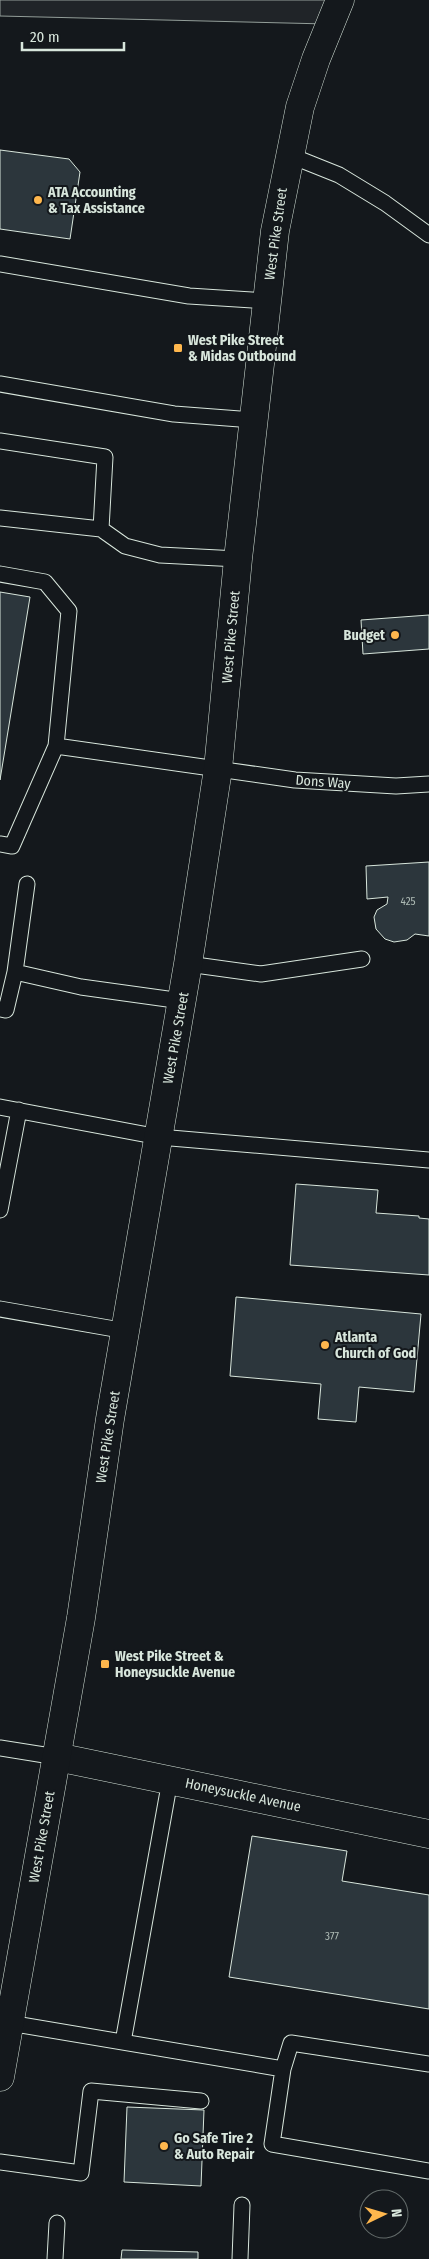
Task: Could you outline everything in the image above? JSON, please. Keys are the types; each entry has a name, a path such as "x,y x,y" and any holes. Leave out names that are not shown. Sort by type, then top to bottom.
{"main road":[{"name":"West Pike Street","path":"0,2077 4,2022 57,1758 81,1618 110,1419 182,1001 218,770 238,559 275,231 288,155 300,107 316,59 340,0"},
{"name":"Honeysuckle Avenue","path":"57,1758 429,1834"}],"lane":[{"path":"288,155 339,175 385,203 429,235"},
{"path":"0,264 190,296 266,301"},
{"path":"0,384 174,414 253,420"},
{"path":"0,441 105,457 101,529"},
{"path":"0,518 101,529 124,546 160,555 238,559"},
{"path":"0,574 45,582 69,611 56,746 12,846 0,844"},
{"name":"Dons Way","path":"56,746 295,780 396,786 429,784"},
{"path":"0,1009 6,1010 15,972 27,884"},
{"path":"188,964 261,974 362,959"},
{"path":"15,972 81,987 182,1001"},
{"path":"0,1107 159,1137 429,1160"},
{"path":"0,1210 19,1110"},
{"path":"0,1309 126,1331"},
{"path":"0,1748 57,1758"},
{"path":"123,2042 170,1780"},
{"path":"4,2022 284,2069"},
{"path":"429,2064 291,2042 284,2069 272,2144 429,2171"},
{"path":"0,2162 81,2173 91,2091 201,2101"},
{"path":"240,2259 242,2205"},
{"path":"55,2259 57,2223"}],"shaded area":[{"path":"0,0 340,0 327,24 0,16"}],"building":[{"name":"ATA Accounting & Tax Assistance","path":"0,150 69,159 80,172 70,239 0,229"},
{"path":"0,592 30,597 0,780"},
{"name":"Budget","path":"429,615 429,649 363,654 361,620"},
{"path":"429,862 429,936 415,934 407,940 394,942 385,939 376,929 374,917 377,910 387,904 388,897 367,899 366,866"},
{"path":"296,1184 378,1190 376,1213 419,1216 419,1218 429,1219 429,1275 290,1265"},
{"name":"Atlanta Church of God","path":"236,1297 421,1314 414,1392 359,1387 356,1422 318,1419 321,1384 230,1376"},
{"path":"252,1836 347,1851 342,1881 429,1895 429,2009 229,1977"},
{"name":"Go Safe Tire 2 & Auto Repair","path":"127,2107 204,2110 201,2186 124,2182"},
{"path":"122,2250 198,2252 198,2259 121,2259"}],"place":[{"name":"ATA Accounting & Tax Assistance","path":"38,200"},
{"name":"West Pike Street & Midas Outbound","path":"178,348"},
{"name":"Budget","path":"395,635"},
{"name":"Atlanta Church of God","path":"325,1345"},
{"name":"West Pike Street & Honeysuckle Avenue","path":"105,1664"},
{"name":"Go Safe Tire 2 & Auto Repair","path":"164,2146"}]}
